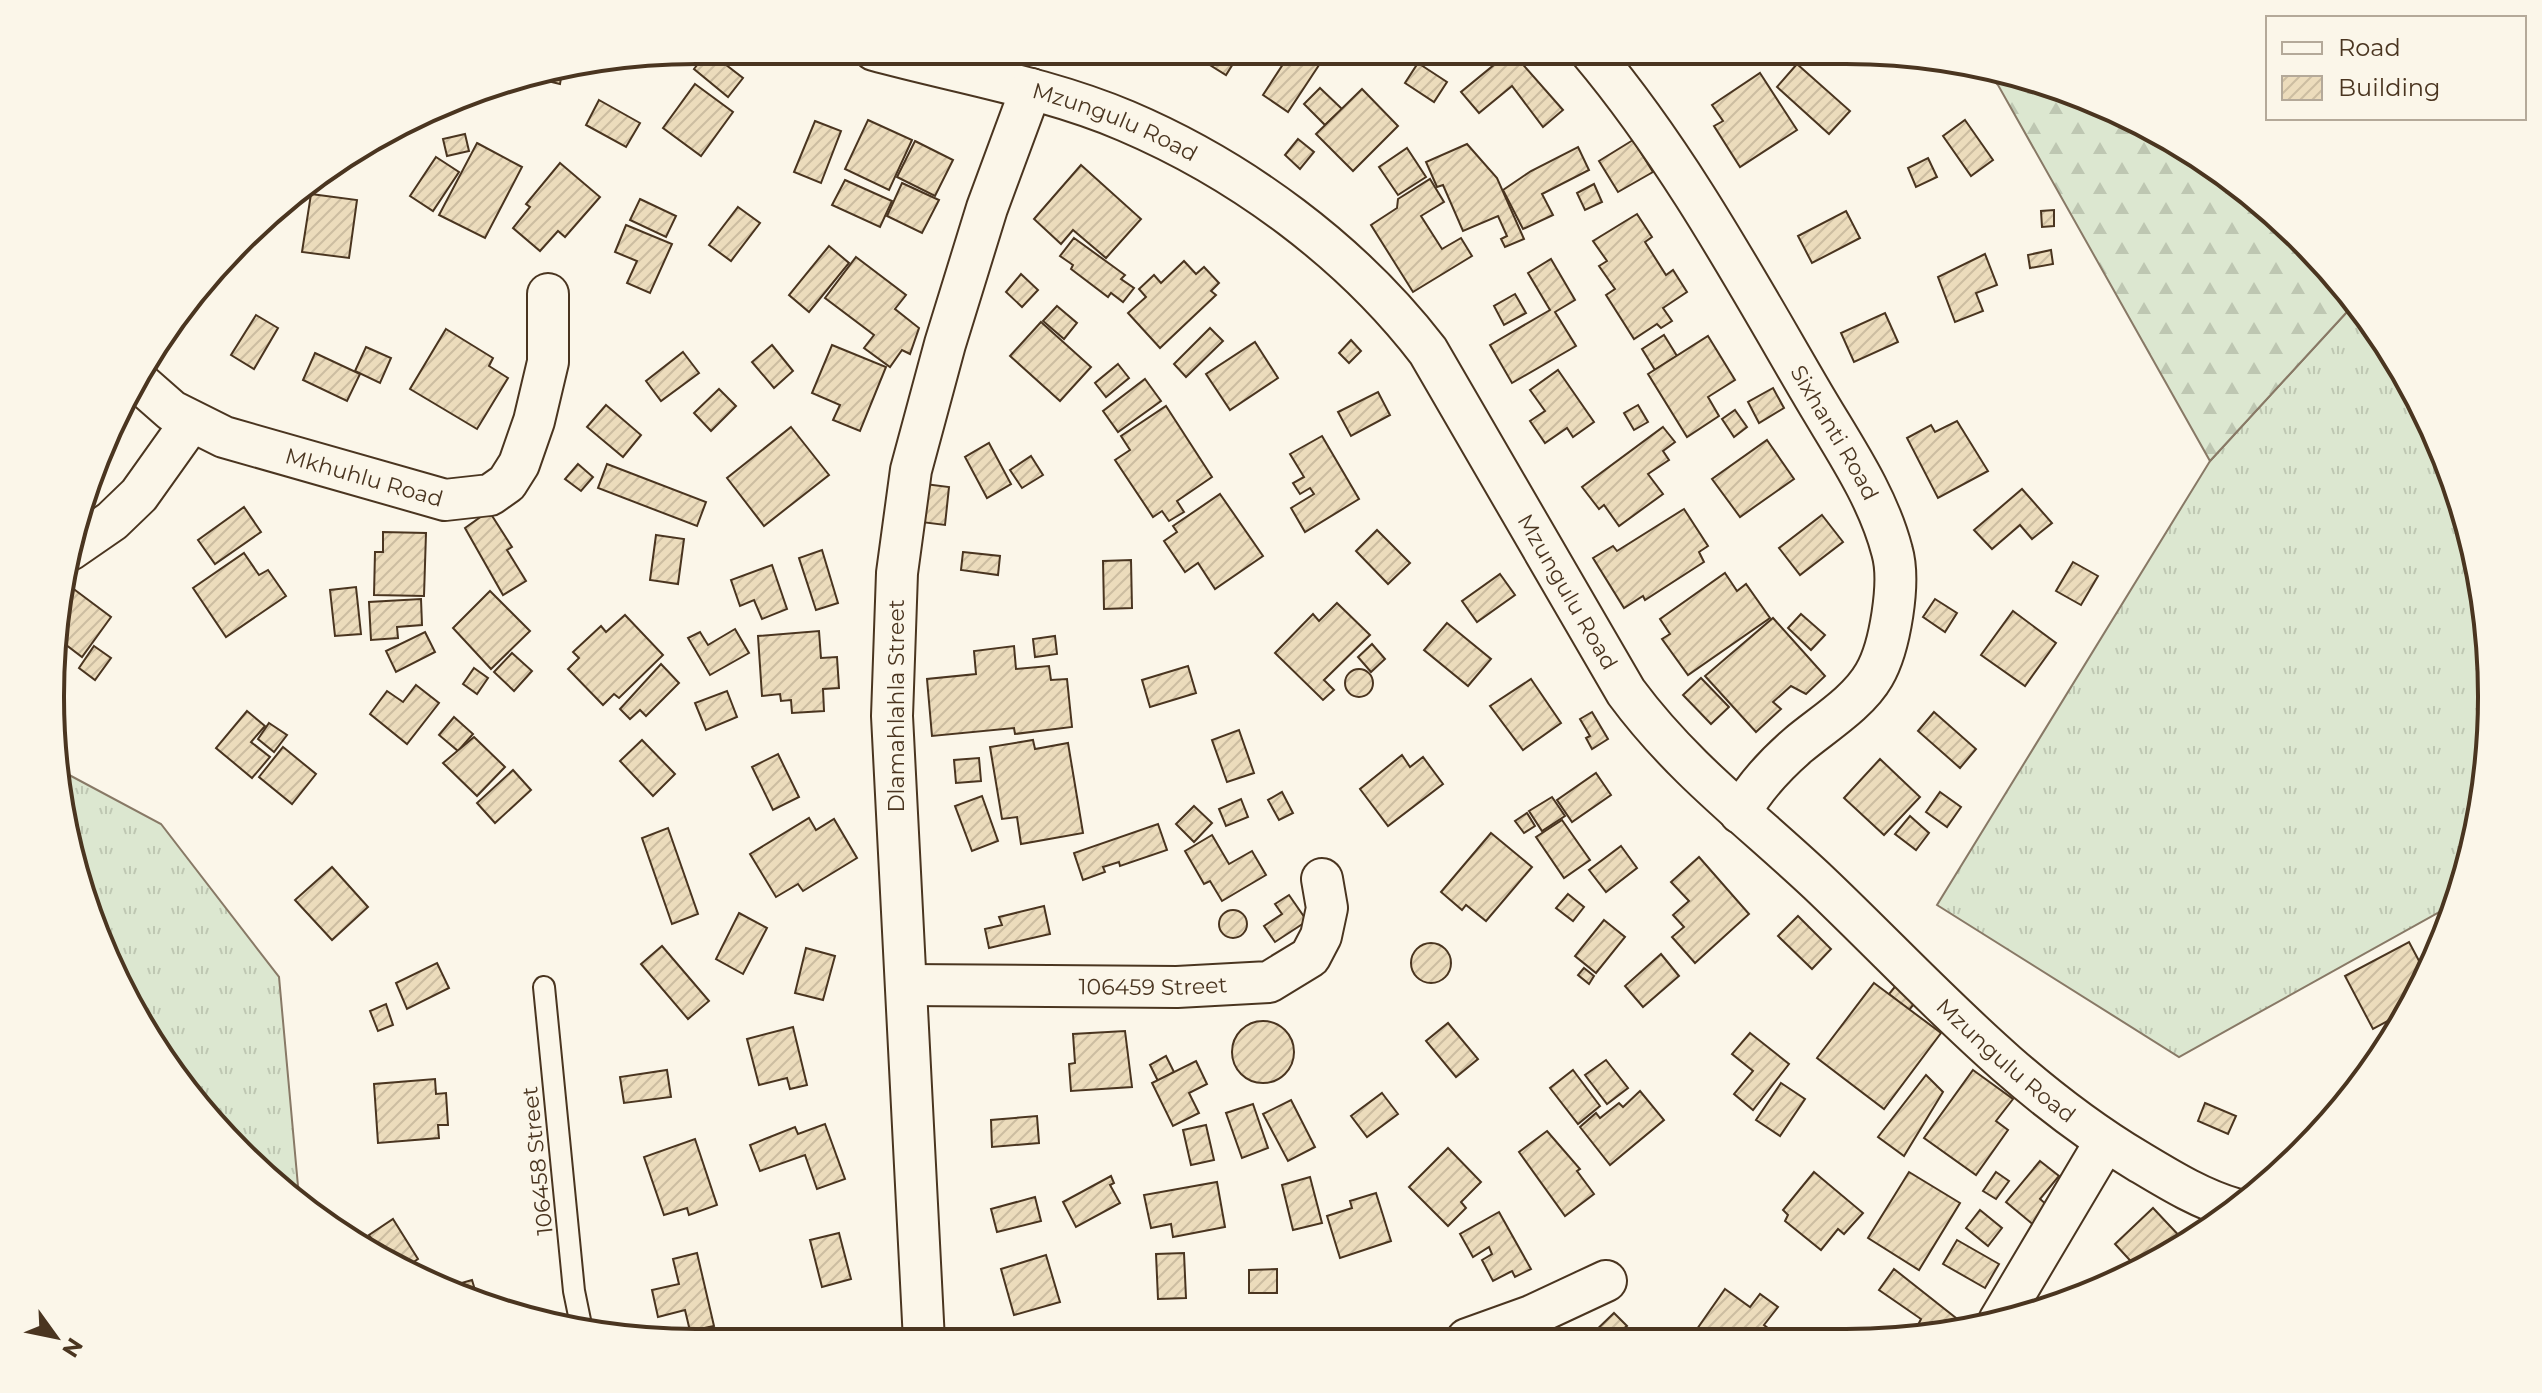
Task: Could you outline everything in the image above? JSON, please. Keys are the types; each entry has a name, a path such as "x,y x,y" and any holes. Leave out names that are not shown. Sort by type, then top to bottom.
{"street":[{"name":"Mzungulu Road","path":"930,64 1031,89 1124,120 1217,168 1252,190 1332,250 1402,317 1443,375 1626,692 1660,738 1817,882 2019,1078 2105,1142 2173,1182 2223,1204"},
{"name":"Sixhanti Road","path":"1601,64 1654,138 1786,349 1879,511 1893,555 1894,595 1887,638 1874,676 1829,721 1773,768 1740,813"},
{"name":"Dlamahlahla Street","path":"923,1329 892,716 899,559 911,470 945,344 987,208 1031,89"},
{"name":"Mkhuhlu Road","path":"145,387 172,411 191,422 251,445 445,500 490,495 507,483 519,464 534,421 548,362 548,294"},
{"path":"84,540 112,521 139,495 191,422"},
{"name":"106459 Street","path":"907,985 1177,987 1269,982 1310,957 1316,946 1327,908 1322,879"},
{"path":"2007,1308 2105,1142"},
{"path":"1495,1329 1531,1316 1606,1281"}],"lane":[{"name":"106458 Street","path":"544,987 574,1291 580,1318"}],"green space":[{"path":"1996,83 2088,112 2162,149 2197,171 2263,221 2293,249 2347,312 2210,461"},
{"path":"2347,312 2393,380 2413,417 2444,493 2466,573 2473,614 2477,655 2477,738 2466,820 2440,912 2179,1057 1937,905 2210,461"},
{"path":"69,775 161,824 279,977 298,1186 249,1144 221,1114 195,1082 149,1013 112,939 98,900 76,820"}],"building":[{"path":"698,64 725,64 743,78 728,97 694,69"},
{"path":"1208,64 1233,64 1226,75"},
{"path":"1283,64 1320,64 1288,112 1263,95"},
{"path":"1417,64 1447,82 1434,102 1405,83"},
{"path":"1495,64 1522,64 1563,110 1543,127 1512,86 1479,113 1461,92"},
{"path":"1797,64 1850,111 1829,134 1777,87"},
{"path":"1760,73 1797,130 1740,167 1714,126 1723,121 1712,105"},
{"path":"695,84 733,112 701,156 663,128"},
{"path":"1320,88 1342,109 1325,125 1304,104"},
{"path":"1362,89 1398,126 1353,171 1316,134"},
{"path":"599,100 640,123 626,147 586,125"},
{"path":"868,120 912,140 889,190 845,169"},
{"path":"1965,120 1993,160 1971,176 1943,136"},
{"path":"815,121 841,131 821,183 794,172"},
{"path":"465,134 469,151 447,156 443,139"},
{"path":"1298,139 1314,152 1300,169 1285,155"},
{"path":"1633,140 1653,172 1618,192 1599,161"},
{"path":"915,141 953,160 935,196 897,177"},
{"path":"477,143 522,167 485,238 439,215"},
{"path":"1467,144 1497,178 1524,239 1505,247 1501,239 1507,236 1498,216 1463,231 1443,185 1437,187 1426,162"},
{"path":"1578,147 1589,170 1542,194 1553,215 1523,229 1503,190 1531,171"},
{"path":"1407,148 1426,177 1398,195 1379,167"},
{"path":"436,157 459,172 433,211 410,196"},
{"path":"1928,158 1937,177 1916,187 1908,168"},
{"path":"560,163 600,197 565,237 558,231 540,251 513,228 530,207 526,204"},
{"path":"1081,165 1141,219 1106,258 1073,230 1061,244 1034,219"},
{"path":"1430,179 1444,202 1421,216 1442,249 1461,238 1472,256 1413,292 1371,225 1397,208 1398,199"},
{"path":"845,180 892,201 880,227 832,205"},
{"path":"902,183 939,200 922,233 887,216"},
{"path":"1594,184 1602,202 1585,210 1577,193"},
{"path":"311,195 357,200 349,258 302,252"},
{"path":"640,199 676,216 666,237 630,220"},
{"path":"738,207 760,223 731,261 709,245"},
{"path":"2054,210 2054,226 2042,227 2041,211"},
{"path":"1846,211 1860,238 1812,263 1798,236"},
{"path":"1637,214 1652,237 1645,242 1666,275 1673,270 1687,292 1663,308 1672,321 1661,328 1657,324 1634,339 1606,295 1615,289 1599,266 1607,261 1593,241"},
{"path":"626,225 672,244 650,293 627,283 637,261 615,252"},
{"path":"1074,238 1125,275 1121,279 1134,288 1123,302 1111,293 1108,297 1071,269 1073,265 1060,256"},
{"path":"829,246 849,263 809,312 789,295"},
{"path":"2051,250 2053,264 2030,268 2028,255"},
{"path":"1985,254 1997,285 1976,293 1983,311 1955,322 1938,277"},
{"path":"856,257 906,295 895,309 919,328 910,354 902,350 890,367 864,348 874,335 825,298"},
{"path":"1551,259 1575,300 1555,312 1576,346 1512,383 1490,345 1550,310 1528,273"},
{"path":"1184,261 1196,274 1204,267 1219,283 1211,291 1216,295 1160,348 1128,313 1146,297 1139,289 1154,275 1161,283"},
{"path":"1021,274 1038,290 1022,307 1006,292"},
{"path":"1515,294 1526,313 1504,325 1494,306"},
{"path":"1057,306 1077,323 1064,339 1043,321"},
{"path":"1885,313 1898,342 1854,362 1841,333"},
{"path":"256,315 278,328 254,369 231,355"},
{"path":"1041,322 1091,367 1060,401 1010,356"},
{"path":"1210,328 1223,341 1186,377 1174,364"},
{"path":"446,329 493,358 489,366 508,378 477,429 410,389"},
{"path":"1664,335 1677,356 1655,370 1642,349"},
{"path":"1708,336 1735,380 1708,397 1719,416 1687,437 1648,374"},
{"path":"1351,340 1361,351 1349,363 1339,353"},
{"path":"1255,342 1278,378 1230,410 1206,374"},
{"path":"772,345 793,371 774,388 752,362"},
{"path":"832,345 886,367 860,431 833,420 840,405 812,393"},
{"path":"366,347 391,358 380,383 355,371"},
{"path":"683,352 699,373 661,401 646,381"},
{"path":"315,353 360,374 347,401 303,380"},
{"path":"1118,364 1129,378 1106,397 1095,383"},
{"path":"1558,370 1594,422 1573,437 1567,428 1545,443 1530,421 1545,411 1530,390"},
{"path":"1145,379 1161,401 1118,432 1103,411"},
{"path":"1773,388 1784,408 1759,423 1748,402"},
{"path":"719,389 736,406 711,431 694,413"},
{"path":"1378,392 1390,415 1351,436 1338,412"},
{"path":"606,405 641,435 623,457 587,427"},
{"path":"1638,405 1648,422 1634,430 1624,413"},
{"path":"1166,406 1212,477 1177,501 1184,512 1169,521 1162,511 1153,517 1115,460 1130,450 1121,436"},
{"path":"1735,410 1747,427 1734,437 1722,419"},
{"path":"1957,421 1988,471 1938,498 1907,438 1931,425 1935,432"},
{"path":"791,427 829,475 764,526 727,478"},
{"path":"1663,427 1675,442 1663,451 1669,460 1648,474 1663,494 1619,526 1604,505 1599,509 1582,487"},
{"path":"1322,436 1359,499 1305,532 1291,508 1314,494 1310,488 1300,494 1293,483 1304,477 1290,454"},
{"path":"1767,440 1794,479 1740,517 1712,479"},
{"path":"989,443 1011,484 987,498 965,457"},
{"path":"1031,456 1043,475 1022,488 1010,470"},
{"path":"578,464 593,477 581,491 565,479"},
{"path":"607,464 706,502 697,526 598,488"},
{"path":"925,484 949,487 945,525 921,522"},
{"path":"2022,489 2052,523 2032,539 2020,525 1992,549 1974,530"},
{"path":"1220,494 1263,556 1215,589 1198,563 1185,572 1164,541 1177,532 1173,526"},
{"path":"244,507 261,532 215,564 198,540"},
{"path":"1684,509 1708,546 1699,552 1704,562 1645,600 1643,596 1624,608 1593,558 1613,546 1617,551"},
{"path":"489,511 512,547 507,550 526,581 503,595 465,528"},
{"path":"1822,515 1843,542 1800,575 1779,548"},
{"path":"1377,530 1410,563 1388,584 1356,551"},
{"path":"383,532 426,533 424,596 374,595 375,552 383,552"},
{"path":"656,535 684,539 678,584 650,580"},
{"path":"822,550 838,603 816,610 799,558"},
{"path":"963,552 1000,556 998,575 961,570"},
{"path":"244,553 259,575 268,570 286,596 226,637 193,588"},
{"path":"1131,560 1132,608 1104,609 1103,561"},
{"path":"2073,562 2098,576 2081,605 2056,591"},
{"path":"772,565 787,609 762,619 754,600 740,606 731,580"},
{"path":"1725,573 1737,591 1746,584 1770,618 1688,675 1662,639 1670,634 1660,619"},
{"path":"1500,574 1515,595 1477,622 1462,601"},
{"path":"356,587 361,634 335,636 330,590"},
{"path":"73,589 111,617 82,657 66,645"},
{"path":"490,591 530,631 491,669 453,628"},
{"path":"421,599 422,625 397,627 398,638 371,640 369,602"},
{"path":"1935,599 1957,613 1945,632 1923,617"},
{"path":"1337,603 1370,635 1324,680 1334,690 1323,700 1275,653 1313,614 1319,621"},
{"path":"2013,611 2056,643 2025,686 1981,655"},
{"path":"1801,614 1825,635 1811,650 1788,628"},
{"path":"625,615 663,655 619,698 614,694 603,705 568,669 579,658 573,652 601,626 606,632"},
{"path":"1773,618 1825,676 1806,694 1791,686 1773,702 1781,709 1756,732 1705,676"},
{"path":"1447,623 1491,659 1468,686 1424,650"},
{"path":"735,629 749,653 710,675 688,638 700,632 708,645"},
{"path":"819,631 821,658 837,657 839,688 823,689 824,711 792,713 791,700 781,701 780,694 762,696 758,636"},
{"path":"425,632 435,652 396,672 386,651"},
{"path":"1055,636 1057,654 1035,657 1033,639"},
{"path":"1372,644 1385,659 1371,672 1358,657"},
{"path":"94,646 111,658 95,680 79,668"},
{"path":"1014,646 1016,669 1049,666 1051,680 1067,679 1072,727 1015,734 1014,728 932,736 927,679 976,674 974,651"},
{"path":"512,653 532,671 514,691 494,672"},
{"path":"661,664 679,683 646,716 640,710 630,719 620,709"},
{"path":"1188,666 1196,693 1150,707 1142,680"},
{"path":"474,668 488,678 477,694 463,684"},
{"path":"1359,669 1369,673 1373,683 1369,693 1359,697 1349,693 1345,683 1349,673"},
{"path":"1701,678 1729,707 1711,724 1683,695"},
{"path":"1531,679 1561,723 1523,750 1490,706"},
{"path":"416,685 439,703 407,744 370,714 387,691 403,702"},
{"path":"727,691 737,717 706,730 695,703"},
{"path":"247,711 265,726 251,742 270,757 252,778 216,748"},
{"path":"1592,712 1608,739 1592,749 1586,738 1590,736 1580,719"},
{"path":"1934,712 1976,749 1960,768 1918,731"},
{"path":"454,717 473,734 458,751 439,735"},
{"path":"269,723 287,735 274,752 258,739"},
{"path":"1239,730 1254,773 1227,782 1212,740"},
{"path":"474,737 505,767 477,796 443,763"},
{"path":"642,740 675,774 653,796 620,761"},
{"path":"1033,740 1035,749 1068,743 1083,833 1021,844 1017,817 1002,819 990,747"},
{"path":"283,747 316,774 292,804 259,777"},
{"path":"778,754 799,797 773,810 752,767"},
{"path":"1402,755 1410,767 1423,757 1443,784 1388,826 1360,789"},
{"path":"979,758 981,781 956,783 954,760"},
{"path":"1880,759 1920,797 1884,835 1844,798"},
{"path":"513,770 531,790 495,823 477,803"},
{"path":"1596,773 1611,795 1572,822 1557,800"},
{"path":"1282,792 1293,813 1279,820 1268,800"},
{"path":"1940,792 1961,807 1947,827 1926,812"},
{"path":"982,796 998,841 972,851 955,806"},
{"path":"1552,797 1565,816 1542,831 1529,811"},
{"path":"1241,799 1248,817 1226,826 1219,809"},
{"path":"1194,806 1212,823 1194,842 1176,824"},
{"path":"1527,813 1535,826 1524,833 1515,821"},
{"path":"1910,816 1929,833 1916,850 1895,834"},
{"path":"809,818 816,830 834,819 857,858 803,891 798,884 776,897 750,854"},
{"path":"1562,820 1590,860 1564,878 1536,837"},
{"path":"1158,824 1167,850 1120,866 1119,862 1103,867 1105,872 1083,880 1074,853"},
{"path":"668,828 698,914 672,924 642,838"},
{"path":"1491,833 1532,867 1486,921 1466,905 1462,910 1441,892"},
{"path":"1212,835 1229,864 1252,851 1266,875 1222,901 1210,881 1204,884 1185,851"},
{"path":"1621,846 1637,868 1606,892 1589,870"},
{"path":"1699,857 1749,914 1695,963 1672,937 1684,927 1673,915 1689,901 1671,882"},
{"path":"332,867 368,907 332,940 295,900"},
{"path":"1568,894 1584,907 1573,921 1556,908"},
{"path":"1289,895 1307,921 1275,942 1264,926 1282,914 1275,904"},
{"path":"1044,906 1050,934 989,948 985,929 1002,925 999,917"},
{"path":"1233,910 1243,914 1247,924 1243,934 1233,938 1223,934 1219,924 1223,914"},
{"path":"739,913 767,928 743,974 716,959"},
{"path":"1798,916 1831,949 1812,969 1778,936"},
{"path":"1604,920 1625,937 1596,973 1575,956"},
{"path":"2409,942 2420,962 2388,1021 2373,1029 2345,976"},
{"path":"1431,943 1445,949 1451,963 1445,977 1431,983 1417,977 1411,963 1417,949"},
{"path":"662,946 709,1001 688,1019 641,964"},
{"path":"806,948 835,956 823,1000 795,993"},
{"path":"1661,954 1679,976 1643,1007 1625,986"},
{"path":"437,963 449,988 407,1009 396,983"},
{"path":"1584,968 1594,976 1589,984 1578,975"},
{"path":"1902,978 1922,994 1909,1010 1889,994"},
{"path":"1874,983 1941,1033 1884,1109 1817,1058"},
{"path":"386,1004 393,1025 378,1031 370,1011"},
{"path":"1263,1021 1285,1030 1294,1052 1285,1074 1263,1083 1241,1074 1232,1052 1241,1030"},
{"path":"1448,1023 1478,1059 1456,1077 1426,1041"},
{"path":"793,1027 807,1085 790,1089 787,1078 759,1085 747,1039"},
{"path":"1125,1031 1132,1087 1071,1091 1069,1064 1075,1063 1073,1034"},
{"path":"1750,1033 1789,1064 1753,1110 1734,1094 1753,1071 1732,1054"},
{"path":"1166,1056 1174,1072 1158,1081 1150,1065"},
{"path":"1606,1060 1628,1088 1607,1104 1585,1075"},
{"path":"1196,1061 1207,1084 1189,1093 1199,1113 1173,1126 1152,1083"},
{"path":"667,1070 671,1097 624,1103 620,1077"},
{"path":"1573,1070 1600,1106 1578,1124 1550,1088"},
{"path":"1973,1070 2013,1099 1996,1121 2008,1130 1976,1175 1924,1138"},
{"path":"1926,1075 1943,1092 1904,1156 1878,1137"},
{"path":"435,1079 436,1094 446,1093 448,1125 438,1125 439,1138 378,1143 374,1084"},
{"path":"1781,1083 1805,1099 1780,1136 1756,1120"},
{"path":"1640,1091 1664,1120 1610,1165 1580,1127 1596,1113 1600,1118 1619,1103 1623,1107"},
{"path":"1382,1093 1398,1114 1367,1137 1351,1116"},
{"path":"1291,1100 1315,1147 1288,1161 1263,1114"},
{"path":"2205,1103 2236,1116 2228,1134 2198,1121"},
{"path":"1253,1104 1268,1148 1242,1158 1226,1113"},
{"path":"1037,1116 1039,1143 992,1147 991,1120"},
{"path":"825,1124 845,1179 817,1189 805,1155 760,1171 750,1145 795,1127 798,1134"},
{"path":"1206,1125 1214,1160 1191,1165 1183,1130"},
{"path":"1547,1131 1580,1169 1577,1171 1594,1194 1565,1216 1519,1152"},
{"path":"695,1139 717,1205 689,1215 687,1208 664,1215 644,1157"},
{"path":"1448,1148 1481,1182 1461,1202 1466,1208 1448,1226 1409,1187"},
{"path":"2040,1161 2059,1176 2040,1199 2056,1213 2041,1231 2006,1202"},
{"path":"1814,1172 1863,1213 1844,1234 1838,1229 1821,1250 1785,1221 1788,1215 1783,1210"},
{"path":"1909,1172 1960,1203 1919,1270 1868,1238"},
{"path":"1996,1172 2009,1181 1996,1199 1983,1191"},
{"path":"1111,1176 1114,1183 1110,1185 1120,1203 1076,1227 1063,1202"},
{"path":"1310,1177 1322,1223 1293,1230 1282,1185"},
{"path":"1217,1182 1225,1227 1173,1237 1171,1224 1151,1228 1144,1195"},
{"path":"1376,1193 1391,1241 1340,1258 1327,1216 1352,1208 1350,1201"},
{"path":"1035,1197 1041,1221 997,1232 991,1209"},
{"path":"2153,1208 2178,1234 2131,1261 2115,1244"},
{"path":"1980,1210 2002,1228 1988,1246 1966,1228"},
{"path":"1499,1212 1531,1269 1515,1277 1512,1271 1493,1281 1482,1260 1492,1254 1489,1247 1473,1257 1460,1234"},
{"path":"393,1219 418,1259 413,1262 369,1235"},
{"path":"839,1233 851,1279 822,1287 810,1240"},
{"path":"1957,1240 1999,1264 1985,1288 1943,1264"},
{"path":"697,1253 714,1326 689,1329 685,1310 658,1317 652,1290 679,1284 673,1259"},
{"path":"1184,1253 1186,1298 1158,1299 1156,1254"},
{"path":"1046,1255 1060,1302 1014,1315 1001,1269"},
{"path":"1277,1269 1277,1293 1249,1293 1249,1270"},
{"path":"1894,1269 1956,1318 1918,1325 1921,1319 1879,1290"},
{"path":"472,1280 475,1288 461,1283"},
{"path":"1725,1289 1750,1307 1760,1294 1778,1307 1764,1325 1769,1329 1697,1329"},
{"path":"1614,1313 1627,1326 1623,1329 1597,1329"}]}
